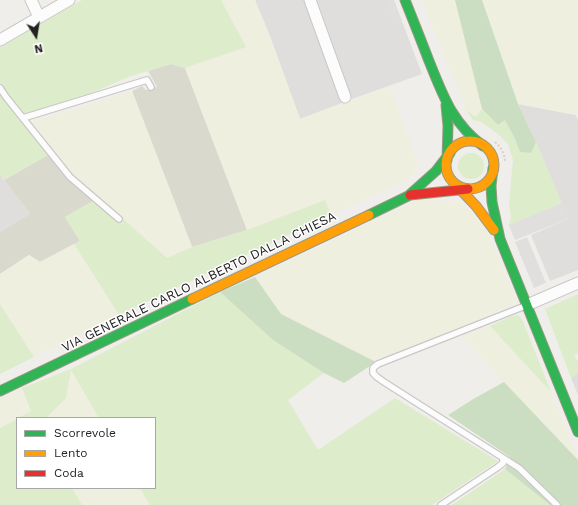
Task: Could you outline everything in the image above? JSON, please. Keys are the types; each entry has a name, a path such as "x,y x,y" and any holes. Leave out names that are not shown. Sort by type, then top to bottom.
{"street":[{"path":"31,0 39,18"},
{"path":"0,40 69,0"},
{"path":"310,0 345,97"},
{"path":"405,0 444,98 466,132 488,150 492,157 494,164 491,186 492,202 500,239 578,432"},
{"path":"444,98 448,120 448,175 486,217 500,239"},
{"path":"448,158 458,145 465,142 474,142 483,146"},
{"name":"VIA GENERALE CARLO ALBERTO DALLA CHIESA","path":"0,391 408,196 434,174 448,158"},
{"path":"459,187 471,189 480,187 486,183 491,176 493,168"},
{"name":"VIA GENERALE CARLO ALBERTO DALLA CHIESA","path":"408,196 459,187"},
{"path":"527,306 578,284"}],"lane":[{"path":"23,118 147,80 151,87"},
{"path":"0,88 70,177 119,219"},
{"path":"527,306 378,364 373,368 373,373 384,382 519,468 557,505"},
{"path":"441,505 498,467 503,463 503,458"}],"shaded area":[{"path":"255,0 304,0 342,103 300,119"},
{"path":"317,0 394,0 422,74 352,99"},
{"path":"386,0 394,0 402,23 396,26"},
{"path":"171,64 185,68 247,230 192,247 132,91 142,86 146,90 157,87 148,71"},
{"path":"518,104 576,115 578,120 578,270 550,281 531,235 568,219 536,142"},
{"path":"48,155 67,179 93,201 65,217 80,241 40,262 29,255 0,274 0,232 30,214 4,180"},
{"path":"0,175 30,214 0,232"},
{"path":"562,203 568,219 515,240 509,225"},
{"path":"527,237 546,283 534,288 515,242"},
{"path":"578,372 578,395 571,378"}],"green space":[{"path":"82,0 221,0 246,47 185,68 171,64 131,76 91,93 23,115 0,82 0,47"},
{"path":"221,0 255,0 300,119 389,86 418,162 416,170 409,178 331,215 325,200 247,230 185,68 245,47"},
{"path":"422,0 455,0 482,109 476,118 466,110"},
{"path":"455,0 482,0 518,104 536,142 531,153 520,152 505,120 498,125 482,109"},
{"path":"482,0 578,0 578,120 576,115 518,104"},
{"path":"132,91 192,247 167,259 72,174 32,122"},
{"path":"0,94 48,155 4,180 0,175"},
{"path":"482,109 498,125 505,120 520,152 531,153 536,142 562,203 509,225 511,218 509,203 513,160 508,144 497,133 481,122 473,120 466,110 476,117"},
{"path":"471,153 480,157 484,166 480,175 471,179 462,175 458,166 462,157"},
{"path":"446,199 459,203 470,210 488,233 516,300 513,305 376,362 281,314 255,277 418,200"},
{"path":"325,200 331,215 119,315 74,244 80,241 65,217 93,201 118,222 121,217 167,258 192,247 247,230"},
{"path":"74,244 119,315 34,357 0,304 0,274 29,255 40,262"},
{"path":"255,277 281,314 376,362 344,383 324,373 273,340 220,292"},
{"path":"220,292 273,340 324,373 288,400 318,450 395,398 498,461 432,505 150,505 141,489 156,489 156,417 98,417 71,370 66,398 47,417 20,417 31,411 22,388 71,369"},
{"path":"578,294 578,353 574,356 578,361 578,372 571,378 545,309"},
{"path":"0,304 34,357 0,374"},
{"path":"518,315 522,319 551,392 490,326 512,316"},
{"path":"490,326 551,392 578,460 461,337"},
{"path":"71,369 98,417 47,417 66,398"},
{"path":"504,382 578,460 578,505 550,505 505,469 510,457 448,415"},
{"path":"22,388 31,411 20,417 16,417 16,419 0,428 0,399"},
{"path":"16,420 16,489 73,489 82,505 0,505 0,428"},
{"path":"505,469 550,505 452,505"},
{"path":"73,489 141,489 150,505 82,505"}],"traffic: fast":[{"path":"405,0 444,97 463,128 483,146"},
{"path":"446,105 448,126 447,160"},
{"path":"369,215 408,196 436,171 450,153"},
{"path":"493,168 491,186 492,202 500,239 578,432"},
{"path":"0,391 192,299"}],"traffic: slow":[{"path":"470,141 479,143 487,148 492,156 494,165 492,174 487,182 479,187 470,189 461,187 453,182 448,174 446,165 448,156 453,148 461,143 470,141"},
{"path":"456,185 476,206 494,230"},
{"path":"192,299 369,215"}],"traffic: jam":[{"path":"410,195 468,189"}]}
